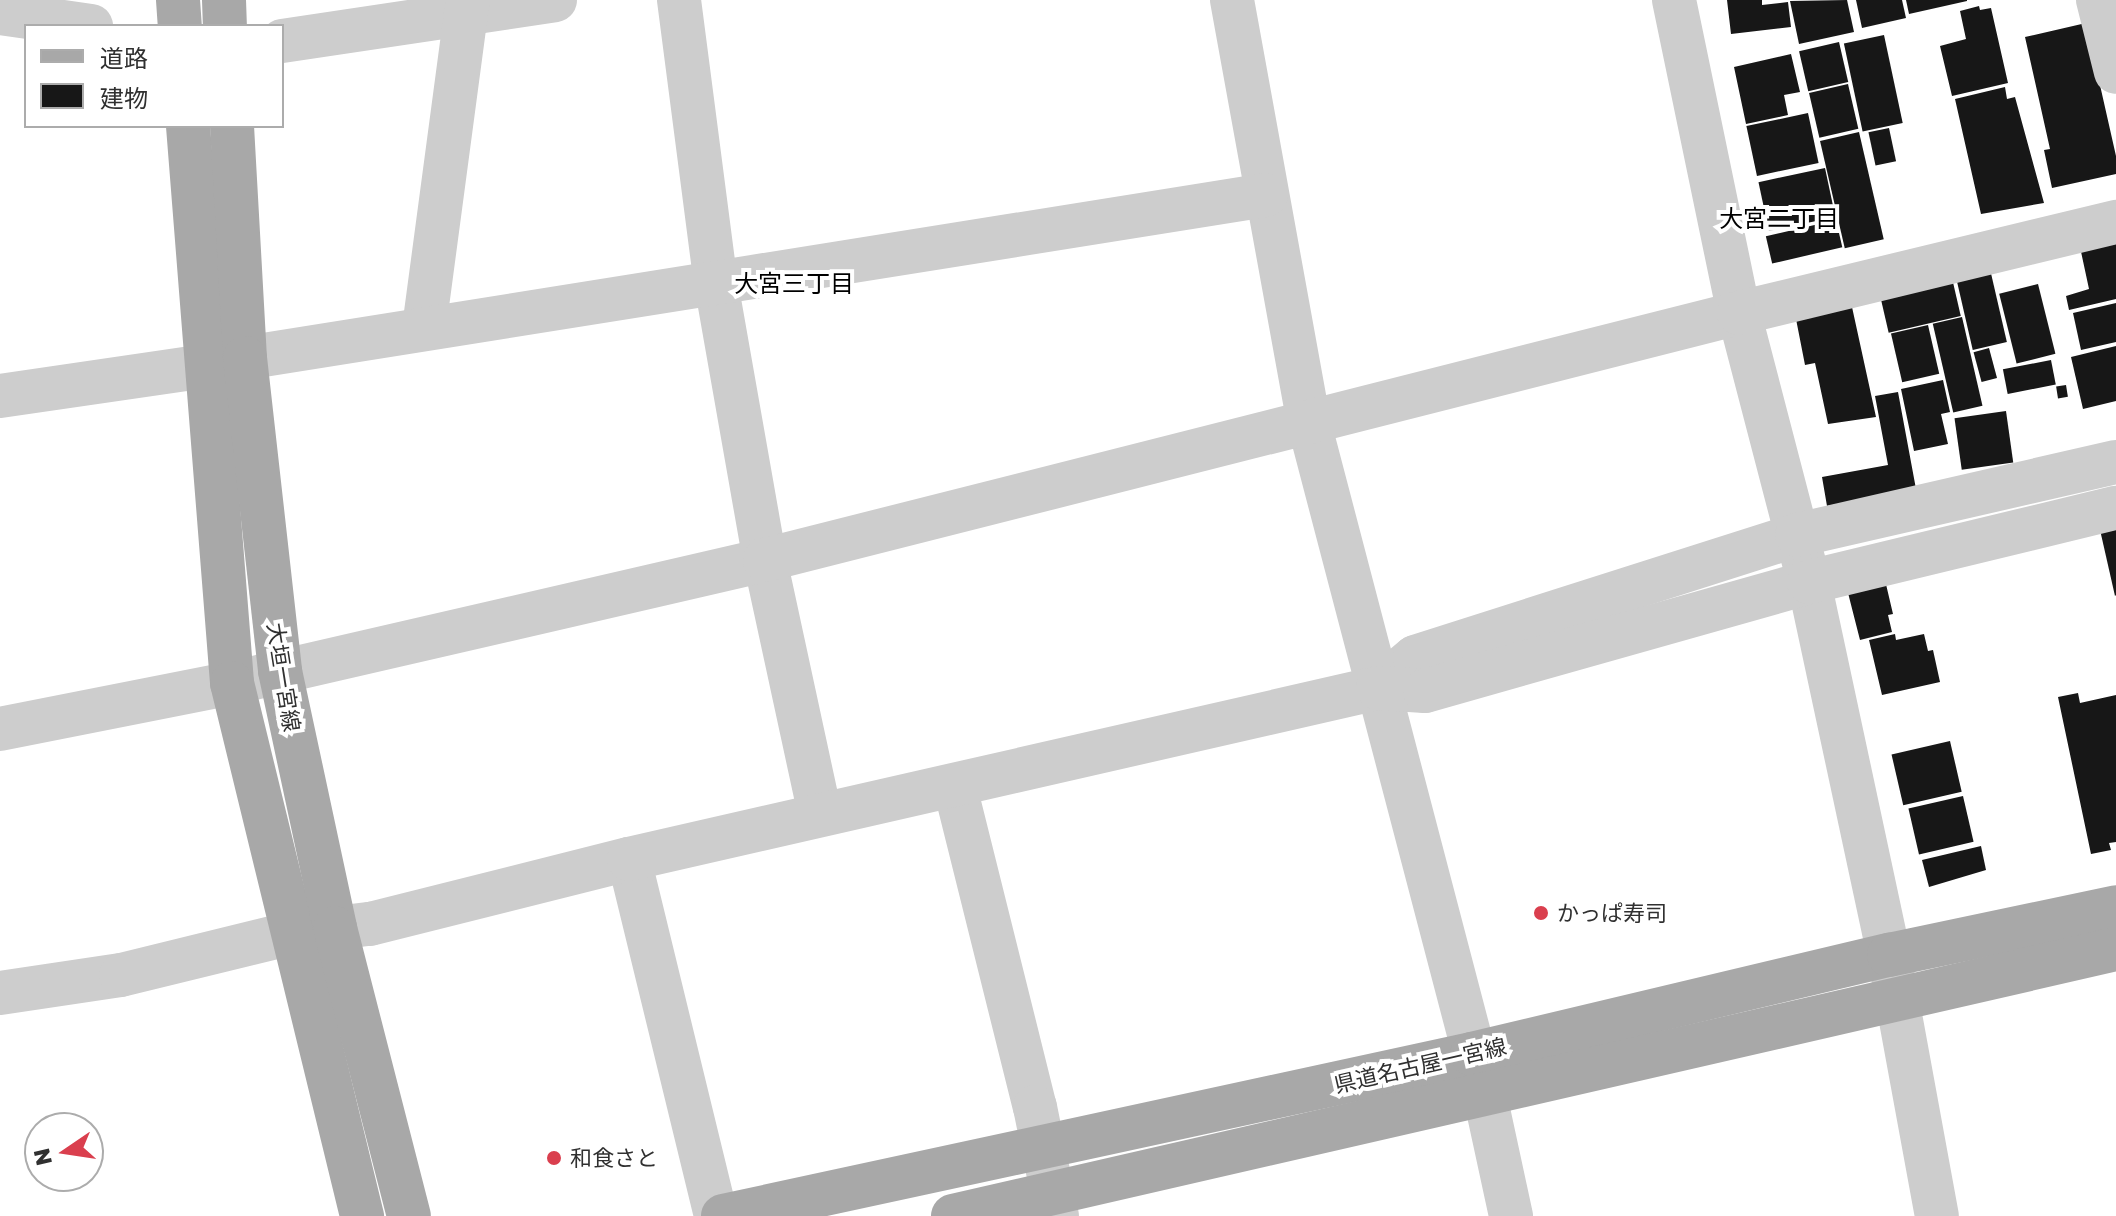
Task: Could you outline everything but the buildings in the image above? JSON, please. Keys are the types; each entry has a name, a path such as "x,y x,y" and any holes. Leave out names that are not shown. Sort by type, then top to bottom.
{"main road":[{"path":"178,0 180,24"},
{"path":"224,0 225,24"},
{"name":"大垣一宮線","path":"188,128 225,362 280,671 335,928 409,1216"},
{"name":"大垣一宮線","path":"232,128 225,362 232,683 362,1216"},
{"name":"県道名古屋一宮線","path":"953,1216 1055,1205 1478,1073 1889,955 2116,907"},
{"name":"県道名古屋一宮線","path":"723,1216 1043,1149 1897,1001 2116,949"}],"street":[{"path":"284,41 467,7 555,0"},
{"path":"679,0 716,283 765,560 820,814"},
{"path":"1232,0 1309,423 1478,1073 1511,1216"},
{"path":"1674,0 1739,313 1809,582 1889,955 1937,1216"},
{"path":"2098,0 2116,72"},
{"path":"424,328 467,7"},
{"path":"0,13 77,24"},
{"path":"0,396 1266,195"},
{"path":"0,729 232,683 765,560 1739,313 2116,222"},
{"path":"1378,688 1415,657 1797,535 2116,462"},
{"path":"335,928 370,924 820,814 955,787 1378,688 1425,691 1809,582 2116,508"},
{"path":"955,787 1055,1205"},
{"path":"629,859 716,1216"},
{"path":"0,993 121,975 292,933"}],"place":[{"name":"かっぱ寿司","path":"1541,913"},
{"name":"和食さと","path":"554,1158"}],"district":[{"name":"大宮二丁目","path":"1779,218"},
{"name":"大宮三丁目","path":"794,283"}]}
